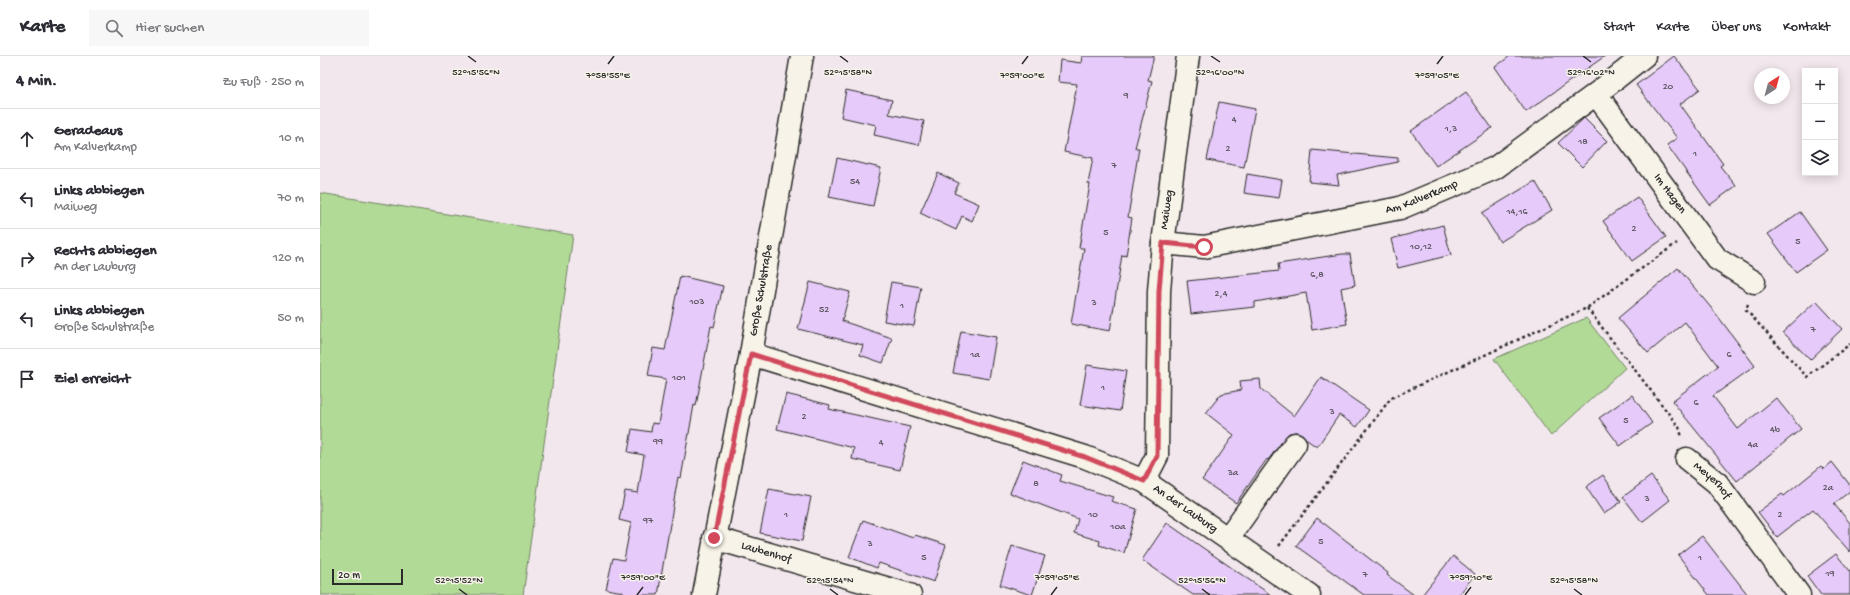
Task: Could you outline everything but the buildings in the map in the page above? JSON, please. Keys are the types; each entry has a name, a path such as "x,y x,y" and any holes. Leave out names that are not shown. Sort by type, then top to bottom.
{"street":[{"name":"Große Schulstraße","path":"704,595 751,354 802,56"},
{"name":"Maiweg","path":"1144,481 1157,456 1159,291 1163,243 1188,56"},
{"name":"Am Kalverkamp","path":"1163,243 1204,247 1400,208 1495,168 1596,94 1644,56"},
{"name":"Im Hagen","path":"1596,94 1717,259 1754,282"},
{"name":"An der Lauburg","path":"751,354 1085,457 1144,481 1266,564 1308,595"},
{"path":"1228,538 1295,444"},
{"name":"Meyerhof","path":"1687,459 1718,483 1799,595"},
{"name":"Laubenhof","path":"714,538 910,595"}],"path":[{"path":"1266,564 1391,398 1587,308 1695,230"},
{"path":"1754,282 1746,310 1807,377 1850,344"},
{"name":"Meyerhof","path":"1587,308 1679,427 1687,459"}],"green space":[{"path":"320,193 573,235 523,595 320,595"},
{"path":"1586,318 1625,368 1551,436 1494,359"}],"route":[{"path":"714,538 751,354 1085,457 1144,481 1157,456 1159,291 1163,243 1204,247"}]}
